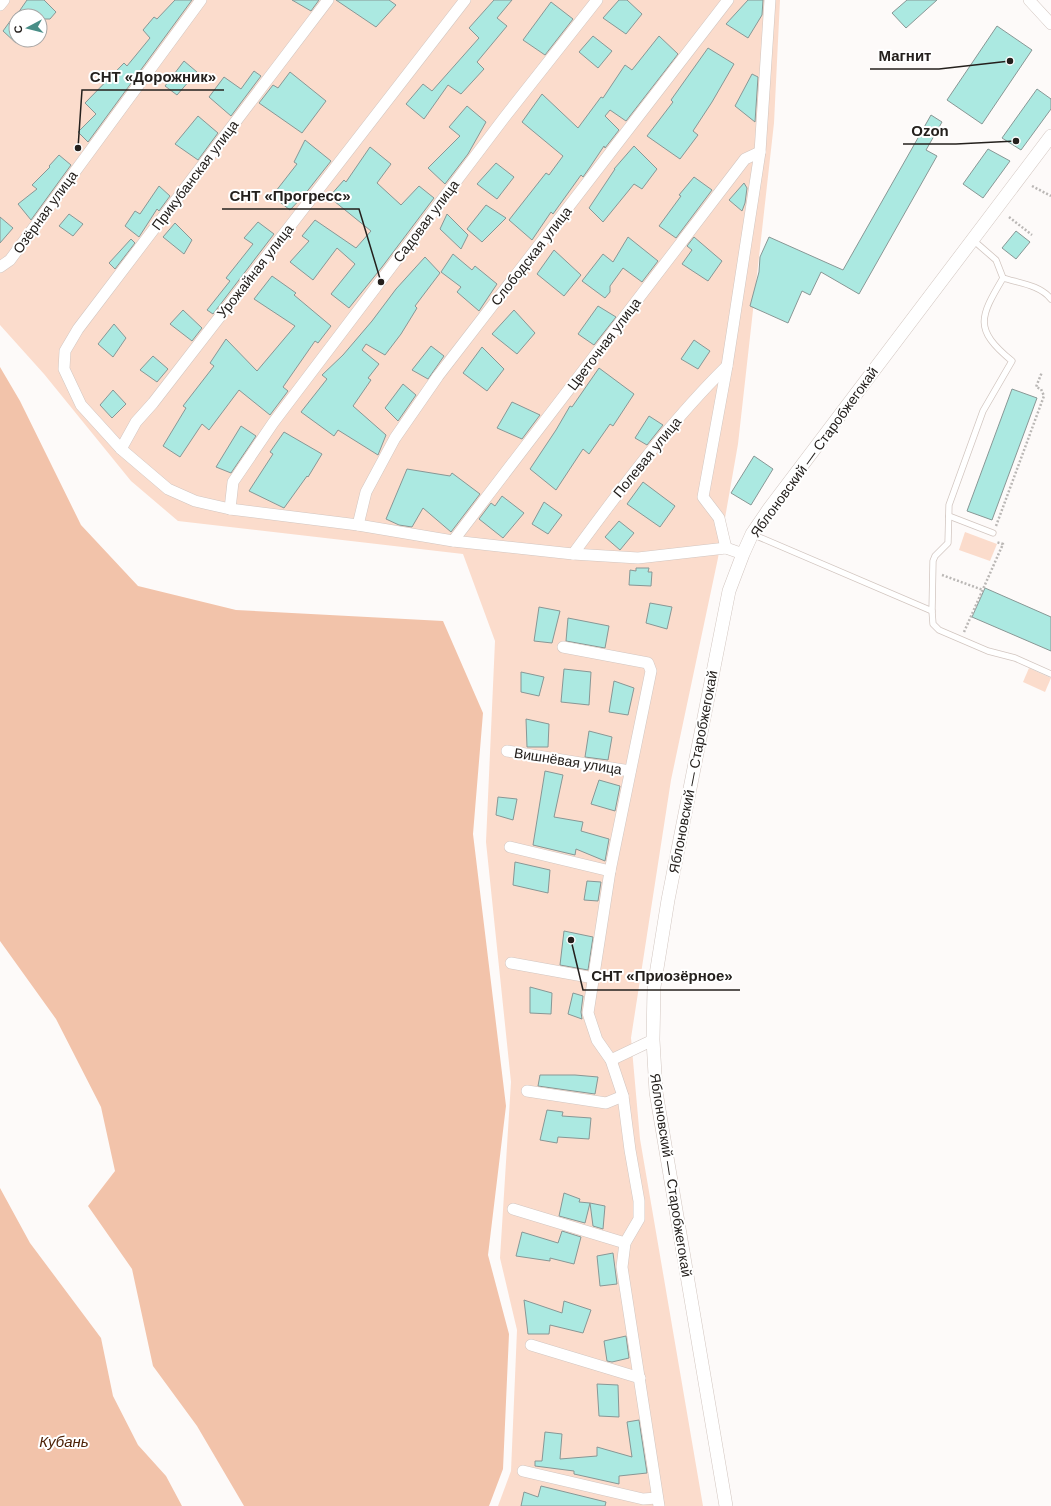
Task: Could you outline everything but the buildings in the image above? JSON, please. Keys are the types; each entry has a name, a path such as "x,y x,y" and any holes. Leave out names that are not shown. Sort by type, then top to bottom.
{"street":[{"path":"0,5 4,0"},
{"name":"Озёрная улица","path":"0,267 10,260 201,0"},
{"name":"Прикубанская улица","path":"121,449 81,405 64,369 65,351 78,330 328,0"},
{"name":"Урожайная улица","path":"121,449 136,422 153,403 465,0"},
{"name":"Садовая улица","path":"230,508 233,482 273,423 504,118 597,0"},
{"name":"Слободская улица","path":"358,525 366,492 391,445 438,376 728,0"},
{"path":"726,548 719,518 703,497 727,366 760,152 770,0"},
{"path":"1029,0 1051,24"},
{"name":"Яблоновский — Старобжегокай","path":"726,1506 656,1092 653,1040 654,987 668,900 729,591 752,534 796,472 1051,136"},
{"name":"Цветочная улица","path":"453,541 745,159 760,152"},
{"name":"Полевая улица","path":"573,554 627,480 700,393 727,366"},
{"path":"121,449 168,489 195,501 230,508 358,525 453,541 573,554 638,558 726,548 743,554"},
{"path":"523,1471 658,1502 622,1267 625,1243 639,1219 639,1201 630,1150 623,1096 611,1060 597,1040 588,1013 610,871 651,671 648,663 563,647"},
{"name":"Вишнёвая улица","path":"507,751 630,771"},
{"path":"510,847 610,871"},
{"path":"511,963 594,978"},
{"path":"611,1060 653,1040"},
{"path":"527,1090 606,1103 623,1096"},
{"path":"513,1209 625,1243"},
{"path":"531,1345 640,1378"}],"lane":[{"path":"973,239 996,260 1003,278"},
{"path":"1003,278 1037,288 1045,292 1051,299"},
{"path":"1003,278 986,307 984,316 985,328 988,336 998,349 1012,361 984,412 949,505 948,544 935,556 933,561 933,624 935,628 988,651 1015,658 1051,674"},
{"path":"949,516 993,533"},
{"path":"752,534 932,611"}],"path":[{"path":"1032,186 1051,196"},
{"path":"1009,217 1032,235"},
{"path":"961,639 1002,544 991,540 1044,396 1041,389 1036,387 1042,372"},
{"path":"932,571 983,590"}],"shaded area":[{"path":"0,0 780,0 774,123 738,444 718,558 671,780 631,1038 640,1139 703,1506 498,1506 511,1471 517,1330 500,1258 511,1082 486,842 495,641 463,554 178,521 131,481 44,374 0,325"},
{"path":"965,532 997,544 990,561 959,550"},
{"path":"1029,668 1051,678 1045,692 1023,682"}],"water":[{"path":"0,367 20,401 81,525 138,586 236,610 443,621 483,713 473,834 506,1106 488,1255 509,1334 503,1469 489,1506 244,1506 197,1426 153,1366 132,1269 88,1206 115,1171 101,1107 56,1019 0,941"},
{"name":"Кубань","path":"0,1188 30,1243 101,1338 113,1396 138,1445 166,1476 182,1506 0,1506"}],"place":[{"name":"Магнит","path":"1010,61"},
{"name":"Ozon","path":"1016,141"},
{"name":"СНТ «Дорожник»","path":"78,148"},
{"name":"СНТ «Прогресс»","path":"381,282"},
{"name":"СНТ «Приозёрное»","path":"571,940"}]}
